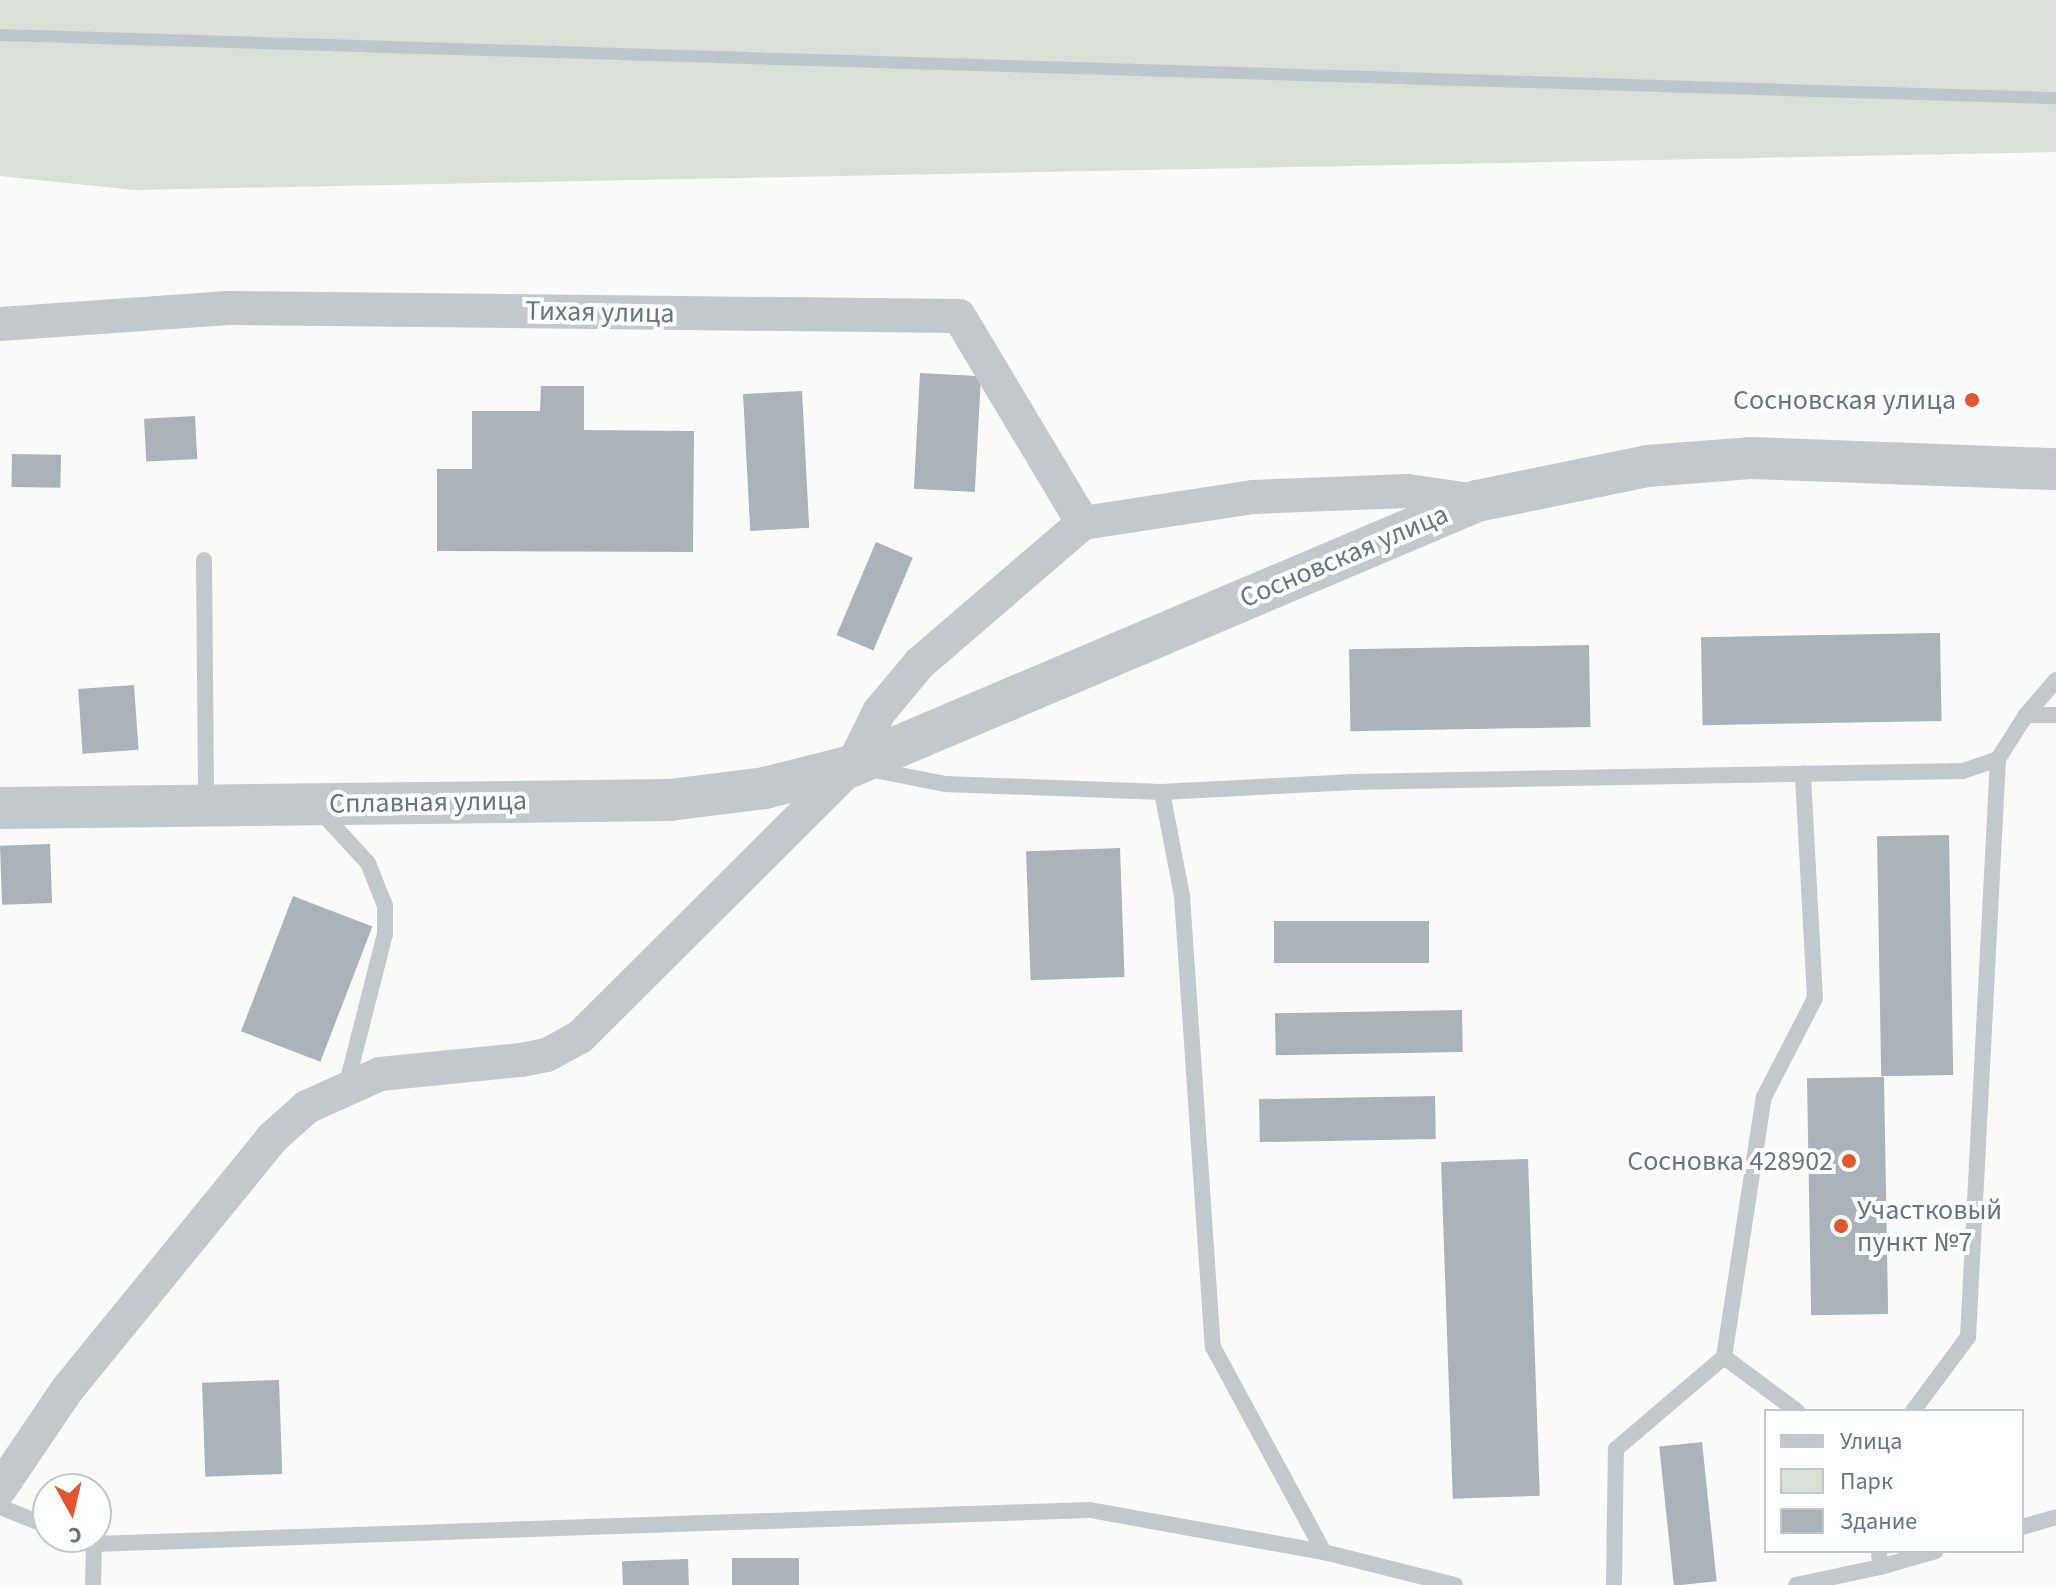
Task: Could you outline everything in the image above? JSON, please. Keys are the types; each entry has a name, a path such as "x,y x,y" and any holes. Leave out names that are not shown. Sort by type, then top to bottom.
{"street":[{"name":"Тихая улица","path":"0,324 228,308 959,316 1083,523"},
{"name":"Сосновская улица","path":"852,766 1477,501 1647,466 1750,458 2056,469"},
{"path":"0,1489 66,1391 272,1138 307,1107 380,1074 547,1055 580,1037 852,766 879,712 920,663 1083,523 1253,497 1408,491 1477,501"},
{"name":"Сплавная улица","path":"0,808 670,800 765,788 852,766"}],"lane":[{"path":"204,560 206,804"},
{"path":"1914,1409 1968,1337 1998,759 2026,715 2056,680"},
{"path":"2026,715 2056,715"},
{"path":"852,766 945,784 1162,792 1350,782 1963,771 1998,759"},
{"path":"1614,1585 1616,1449 1724,1357 1764,1097 1815,998 1803,773"},
{"path":"1162,792 1182,896 1213,1347 1324,1552"},
{"path":"314,804 368,863 385,906 385,934 346,1087"},
{"path":"1724,1357 1794,1409"},
{"path":"0,1507 32,1520"},
{"path":"112,1543 1090,1510 1324,1552 1455,1585"},
{"path":"2024,1526 2056,1517"},
{"path":"93,1585 94,1553"},
{"path":"1796,1585 1879,1559 1922,1553"}],"green space":[{"path":"0,0 2056,0 2056,152 134,190 0,176"}],"building":[{"path":"920,373 981,376 975,492 914,489"},
{"path":"541,386 584,386 584,430 694,431 693,552 437,551 437,469 472,469 472,411 540,411"},
{"path":"802,391 809,528 750,531 743,394"},
{"path":"195,416 197,459 146,462 144,419"},
{"path":"12,454 61,455 60,488 11,487"},
{"path":"876,542 913,558 873,651 837,635"},
{"path":"1940,633 1942,721 1703,725 1701,637"},
{"path":"1589,645 1590,727 1350,731 1349,649"},
{"path":"134,685 139,750 83,754 78,689"},
{"path":"1949,835 1953,1075 1881,1076 1877,836"},
{"path":"50,844 52,903 2,905 0,846"},
{"path":"1120,848 1125,977 1031,980 1026,851"},
{"path":"293,896 372,926 320,1062 241,1031"},
{"path":"1274,921 1429,921 1429,963 1274,963"},
{"path":"1462,1010 1463,1052 1276,1055 1275,1013"},
{"path":"1884,1077 1888,1314 1811,1315 1807,1078"},
{"path":"1435,1096 1436,1139 1260,1142 1259,1099"},
{"path":"1528,1159 1540,1496 1453,1499 1441,1162"},
{"path":"279,1380 282,1474 205,1477 202,1383"},
{"path":"1702,1442 1717,1581 1674,1585 1659,1446"},
{"path":"732,1558 799,1558 799,1585 732,1585"},
{"path":"688,1559 689,1585 623,1585 622,1561"}],"waterway":[{"path":"0,35 2056,98"}],"place":[{"name":"Сосновская улица","path":"1972,400"},
{"name":"Сосновка 428902","path":"1849,1161"},
{"name":"Участковый пункт №7","path":"1841,1226"}]}
